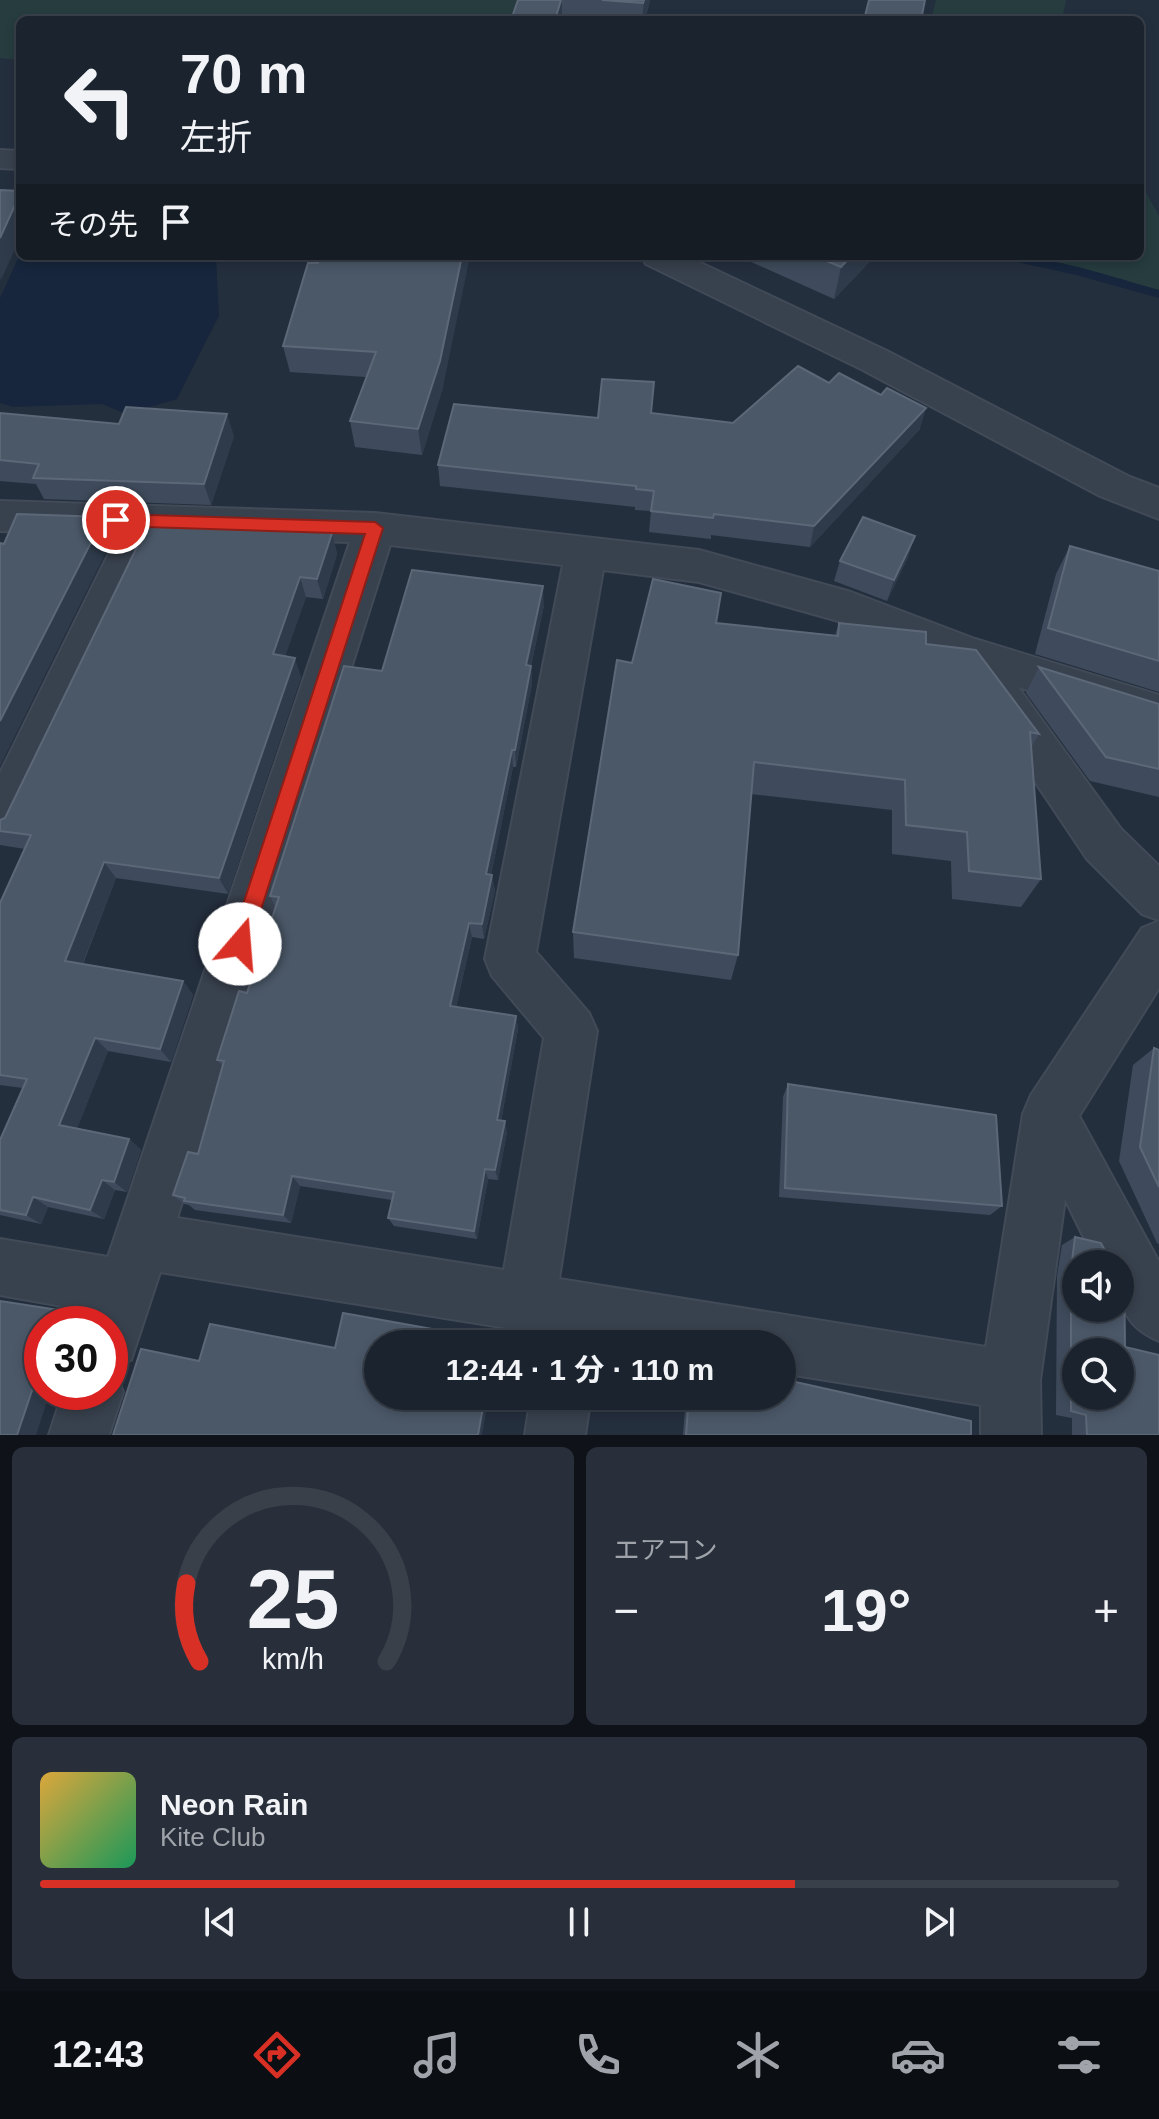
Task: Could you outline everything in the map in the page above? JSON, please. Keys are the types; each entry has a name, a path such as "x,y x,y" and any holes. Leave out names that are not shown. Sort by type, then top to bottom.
{"street":[{"path":"666,260 874,360 1114,486 1159,504"},
{"path":"0,516 375,528 699,566 851,608 966,653 1159,713"},
{"path":"0,820 145,521"},
{"path":"126,1290 375,528"},
{"path":"557,1319 571,1031 510,959 586,553"},
{"path":"966,653 1015,715 1104,844 1159,898"},
{"path":"0,1267 126,1290 557,1319 1010,1407 1050,1114 1159,944"},
{"path":"1050,1114 1131,1271 1159,1312"},
{"path":"79,1435 87,1410"},
{"path":"555,1435 559,1410"}],"green space":[{"path":"0,0 528,0 523,16 16,16 16,60 0,58"},
{"path":"936,0 1066,0 1063,16 932,16"},
{"path":"1144,189 1159,216 1159,290 1032,260 1144,260"}],"water":[{"path":"17,260 216,260 219,316 177,399 126,414 102,404 13,407 0,403 0,298"}],"building":[{"path":"518,0 561,0 556,16 512,16"},
{"path":"602,0 644,0 643,3"},
{"path":"869,0 925,0 922,16 865,16"},
{"path":"0,190 16,191 16,203 0,238"},
{"path":"319,260 461,260 440,361 418,429 350,421 376,352 283,346 308,263 318,263"},
{"path":"824,260 847,260 841,267"},
{"path":"798,366 829,383 839,373 881,395 887,388 926,408 814,526 714,514 713,518 651,511 654,491 636,489 636,486 438,465 454,404 598,418 602,379 654,382 651,413 733,423"},
{"path":"126,407 227,414 204,484 33,478 39,464 0,460 0,413 119,424"},
{"path":"17,514 104,517 0,721 0,543 4,544"},
{"path":"863,517 915,536 894,580 840,561"},
{"path":"151,518 226,521 332,533 317,579 300,577 273,654 295,658 219,878 104,862 65,961 183,981 160,1049 95,1038 59,1125 129,1139 114,1182 102,1180 90,1210 33,1197 26,1215 0,1210 0,1140 27,1079 0,1075 0,903 31,835 0,831 0,820 5,818"},
{"path":"1070,546 1159,571 1159,661 1048,628"},
{"path":"412,570 543,586 526,665 531,666 515,750 512,750 486,874 492,875 482,924 469,923 450,1006 516,1016 497,1120 505,1121 495,1170 485,1169 474,1231 388,1218 394,1192 292,1176 283,1215 184,1201 185,1198 173,1195 188,1152 198,1154 224,1061 217,1060 239,991 247,993 279,897 270,896 344,666 382,671"},
{"path":"653,579 721,593 716,623 838,636 839,623 926,632 926,644 976,650 1039,734 1030,732 1041,879 969,871 967,832 906,825 905,780 754,762 738,955 573,932 617,660 632,663"},
{"path":"1039,667 1159,704 1159,769 1106,757"},
{"path":"1154,1048 1159,1050 1159,1187 1140,1147"},
{"path":"788,1084 996,1115 1002,1206 785,1188"},
{"path":"1075,1237 1101,1243 1105,1250 1073,1250"},
{"path":"0,1301 33,1306 24,1306 25,1410 17,1435 0,1435"},
{"path":"343,1313 438,1330 364,1330 364,1410 482,1410 478,1435 113,1435 121,1410 128,1410 128,1389 141,1349 199,1361 210,1324 335,1348"},
{"path":"1071,1322 1125,1322 1125,1338 1071,1338"},
{"path":"1134,1349 1159,1355 1159,1435 1087,1435 1086,1415 1071,1411 1134,1410"},
{"path":"796,1382 971,1421 971,1435 686,1435 688,1410 796,1410"}],"waterway":[{"path":"1026,260 1159,294"}],"route":[{"path":"116,520 375,528 240,944"}]}
